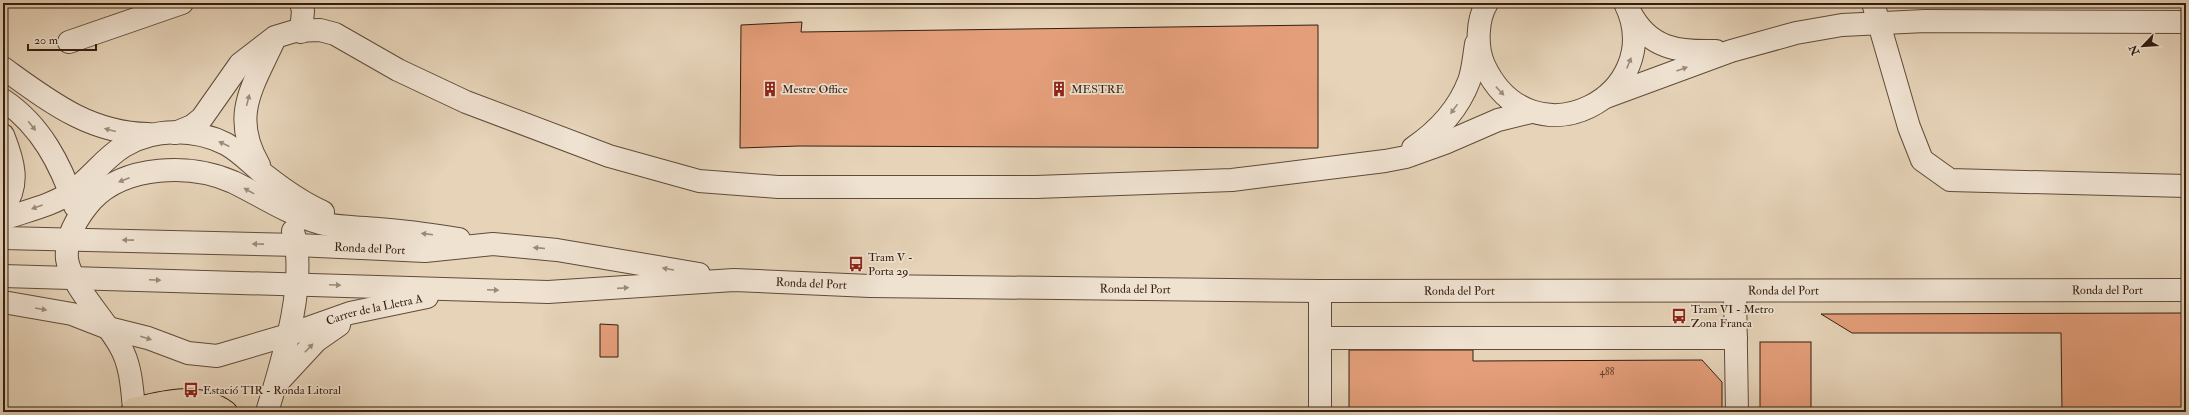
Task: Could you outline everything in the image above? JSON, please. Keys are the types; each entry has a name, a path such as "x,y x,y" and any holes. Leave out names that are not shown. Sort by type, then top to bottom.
{"main road":[{"path":"133,411 178,401 193,400 208,403 226,412"}],"street":[{"path":"69,42 182,3"},
{"path":"301,3 303,11 301,32"},
{"path":"1625,3 1641,29 1663,45 1686,52 1731,51"},
{"path":"1606,98 1622,78 1632,54 1633,29 1625,3"},
{"path":"1385,161 1408,151 1425,139 1442,125 1457,106 1469,81 1485,5"},
{"path":"1876,13 1909,127 1922,160 1950,180 2186,186"},
{"path":"1478,33 1481,58 1492,81 1509,100 1531,112 1557,116 1584,111 1606,98 1731,51 1796,33 1842,25 1876,13 1925,21 2186,22"},
{"path":"175,133 192,126 202,118 240,64 275,37 320,30 335,34 398,70 466,102 608,156 699,181 778,188 1036,187 1232,180 1385,161 1406,156 1444,143 1498,120 1531,112"},
{"path":"267,412 288,335 296,284 297,245 284,210 247,140 246,104 252,87 275,37"},
{"path":"3,68 54,104 82,119 113,131 127,134 192,133 225,144 246,156 266,176 292,195 322,211 379,229"},
{"path":"3,100 27,119 44,140 60,169 75,207 67,258 74,278 121,347 129,366 133,411"},
{"path":"3,219 70,193 123,146 149,134"},
{"path":"3,135 11,155 14,184 10,198 3,208"},
{"path":"72,230 96,196 116,183 143,174 173,171 203,173 232,182 284,210 341,228 379,229 493,244"},
{"name":"Ronda del Port","path":"3,238 72,230 297,245 425,251 493,244 557,250 734,280"},
{"name":"Ronda del Port","path":"3,276 548,292 734,280 870,286 1320,291 2186,290"},
{"name":"Carrer de la Lletra A","path":"3,302 72,314 108,328 148,338 188,353 203,356 217,356 288,335 350,313 462,289"},
{"path":"1320,291 1320,412"},
{"path":"1735,291 1737,412"},
{"path":"274,388 316,341 354,316 380,307"},
{"path":"1320,338 1736,338"}],"building":[{"name":"MESTRE","path":"802,22 801,32 1318,25 1318,148 799,146 740,148 741,25"},
{"path":"2186,313 2186,412 2062,412 2061,333 1852,333 1821,314"},
{"path":"600,324 618,325 618,357 600,357"},
{"path":"1760,342 1811,342 1811,412 1760,412"},
{"path":"1349,350 1473,350 1473,361 1702,360 1722,382 1722,412 1349,412"}],"place":[{"name":"Mestre Office","path":"770,89"},
{"name":"MESTRE","path":"1059,89"},
{"name":"Tram V - Porta 29","path":"856,264"},
{"name":"Tram VI - Metro Zona Franca","path":"1679,316"},
{"name":"Estació TIR - Ronda Litoral","path":"191,390"}]}
